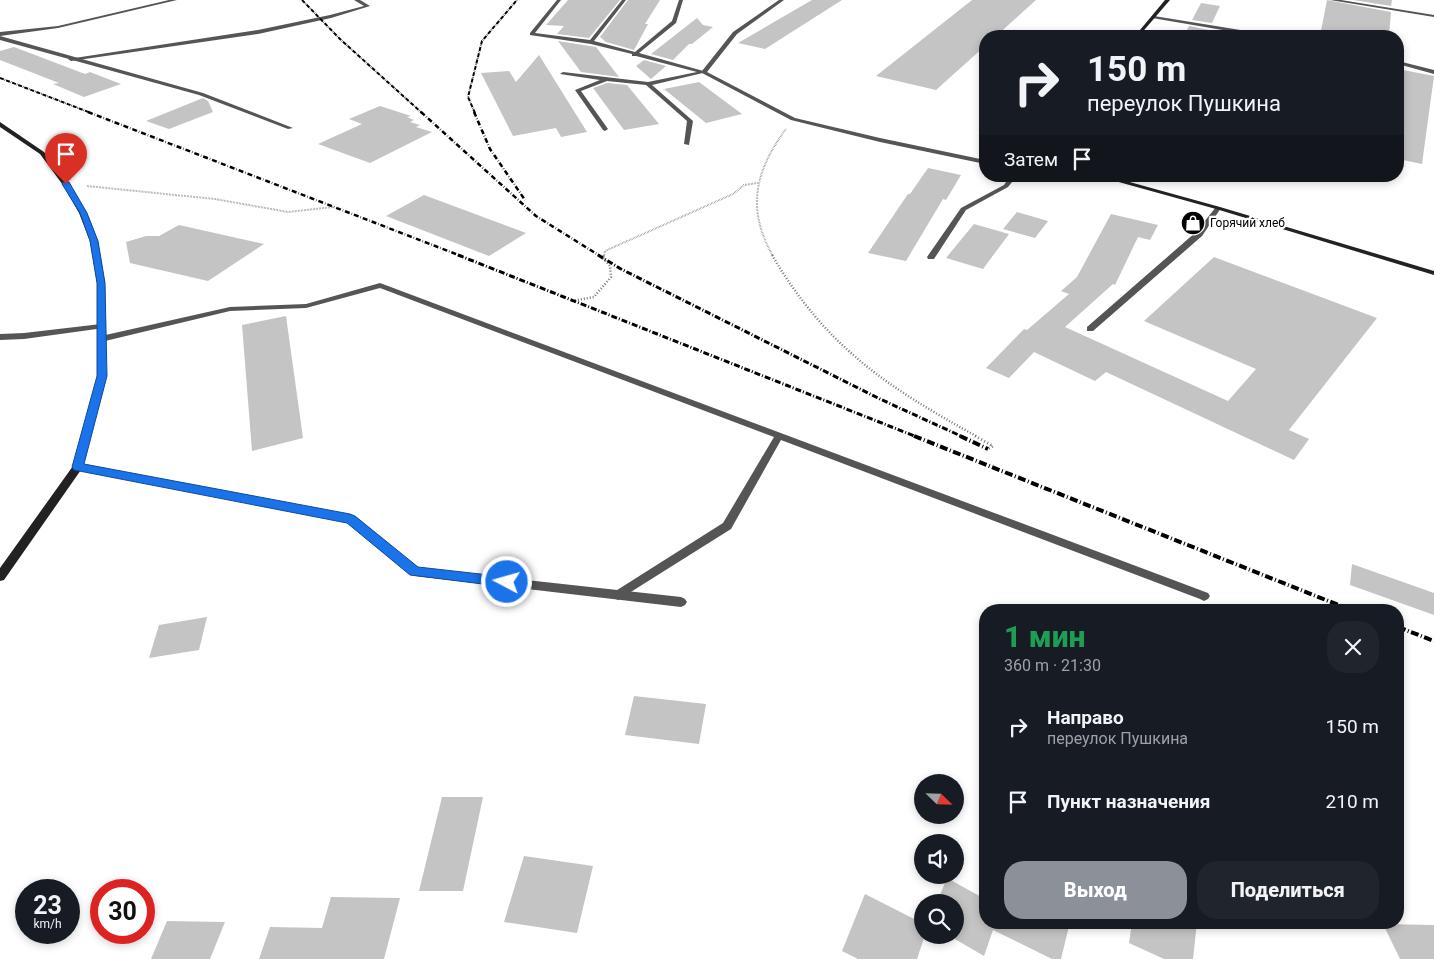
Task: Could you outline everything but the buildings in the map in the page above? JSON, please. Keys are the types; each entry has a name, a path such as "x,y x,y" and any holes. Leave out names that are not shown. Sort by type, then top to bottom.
{"street":[{"path":"0,36 58,27 175,0"},
{"path":"71,59 230,37 330,18 368,6 356,0"},
{"path":"559,0 532,34 591,42 634,55 704,72 793,119 979,161"},
{"path":"591,42 624,0"},
{"path":"634,55 674,22 681,0"},
{"path":"563,74 648,84 704,72 735,34 782,0"},
{"path":"1142,30 1168,0"},
{"path":"1332,0 1434,16"},
{"path":"1154,17 1230,30"},
{"path":"0,36 71,59 201,94 290,128"},
{"path":"1404,64 1434,72"},
{"path":"605,129 578,90 606,79"},
{"path":"648,84 690,121 686,144"},
{"path":"0,124 42,153 66,184 84,213 94,241 101,283 102,376 78,467 0,577"},
{"path":"931,257 964,209 1006,186 1009,182"},
{"path":"1122,182 1218,208 1434,273"},
{"path":"1090,329 1199,234 1218,208"},
{"path":"101,339 230,309 306,306 380,285 1204,596"},
{"path":"0,337 24,336 101,326"},
{"path":"618,595 727,526 779,436"},
{"path":"78,467 350,519 415,572 681,602"}],"path":[{"path":"793,119 768,154 758,183 756,207 764,238 779,266 821,325 856,358 895,387 940,416 993,446 988,449"},
{"path":"572,301 594,298 611,277 610,266 603,258 605,250 733,194 744,185 758,183"},
{"path":"87,186 215,199 288,212 333,207"}],"railway":[{"path":"302,0 340,39 422,113"},
{"path":"475,113 468,97 482,41 517,0"},
{"path":"0,78 91,113"},
{"path":"88,112 461,256"},
{"path":"421,112 536,216 600,256"},
{"path":"474,112 490,149 525,200"},
{"path":"458,255 917,437"},
{"path":"598,255 621,269 880,399 963,437"},
{"path":"914,436 1336,604"},
{"path":"960,436 988,449"},
{"path":"1404,629 1434,641"}],"place":[{"name":"Горячий хлеб","path":"1193,223"}],"route":[{"path":"66,184 84,213 94,241 101,283 102,376 78,467 350,519 415,572 507,582"}]}
